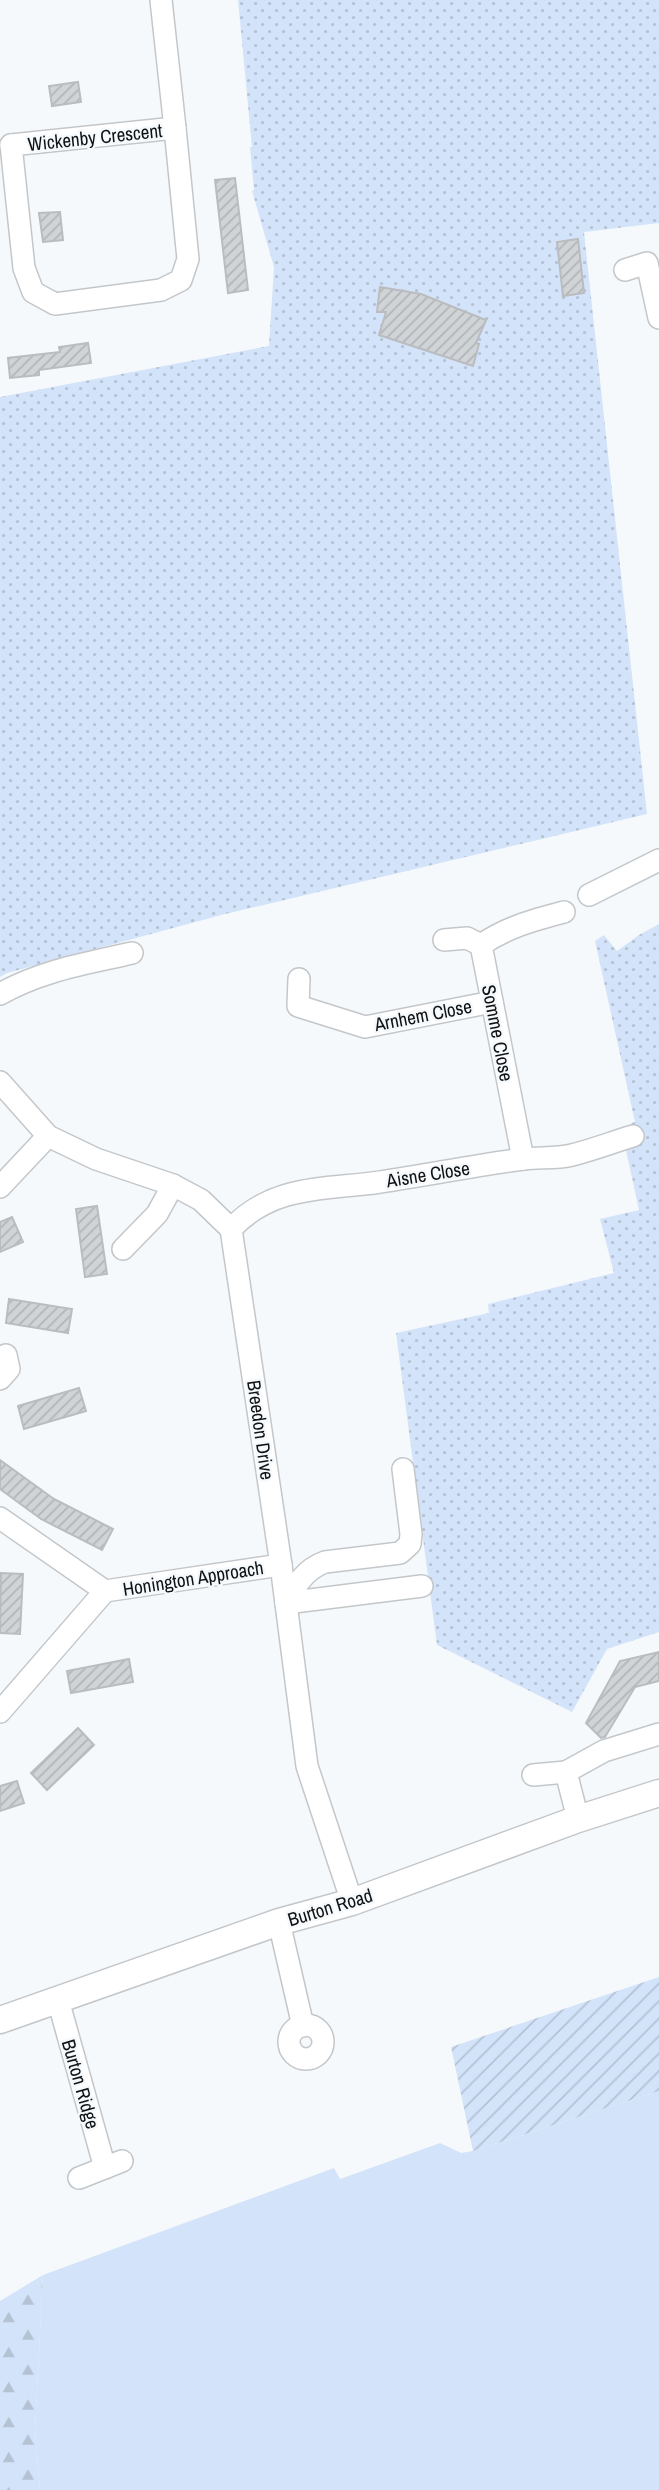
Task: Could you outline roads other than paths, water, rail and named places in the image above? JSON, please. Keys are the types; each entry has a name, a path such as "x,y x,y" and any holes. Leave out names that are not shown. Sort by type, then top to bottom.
{"main road":[{"name":"Burton Road","path":"0,2020 279,1922 352,1902 578,1819 659,1793"}],"street":[{"name":"Wickenby Crescent","path":"6,141 175,128 161,0"},
{"path":"6,141 24,268 33,292 55,304 161,290 181,280 188,259 175,128"},
{"path":"625,270 647,263 659,318"},
{"path":"589,895 659,860"},
{"path":"444,940 467,938 481,945 500,932 522,923 564,912"},
{"name":"Somme Close","path":"481,945 523,1159"},
{"path":"0,994 57,969 132,953"},
{"name":"Arnhem Close","path":"299,979 298,1006 365,1027 492,1002"},
{"path":"0,1082 48,1136 96,1158 173,1185 201,1200 231,1229"},
{"path":"0,1187 48,1136"},
{"name":"Aisne Close","path":"231,1229 245,1214 295,1192 523,1159 570,1156 633,1136"},
{"path":"123,1249 157,1214 173,1185"},
{"name":"Breedon Drive","path":"231,1229 281,1565 307,1766 352,1902"},
{"path":"0,1379 9,1369 6,1355"},
{"path":"286,1603 297,1583 314,1566 325,1562 400,1553 406,1549 411,1534 403,1469"},
{"path":"0,1518 105,1591 0,1712"},
{"name":"Honington Approach","path":"105,1591 281,1565"},
{"path":"286,1603 422,1586"},
{"path":"533,1775 566,1772 604,1751 659,1734"},
{"path":"566,1772 578,1819"},
{"path":"279,1922 303,2026"},
{"name":"Burton Ridge","path":"58,2000 113,2164 79,2178"}]}
